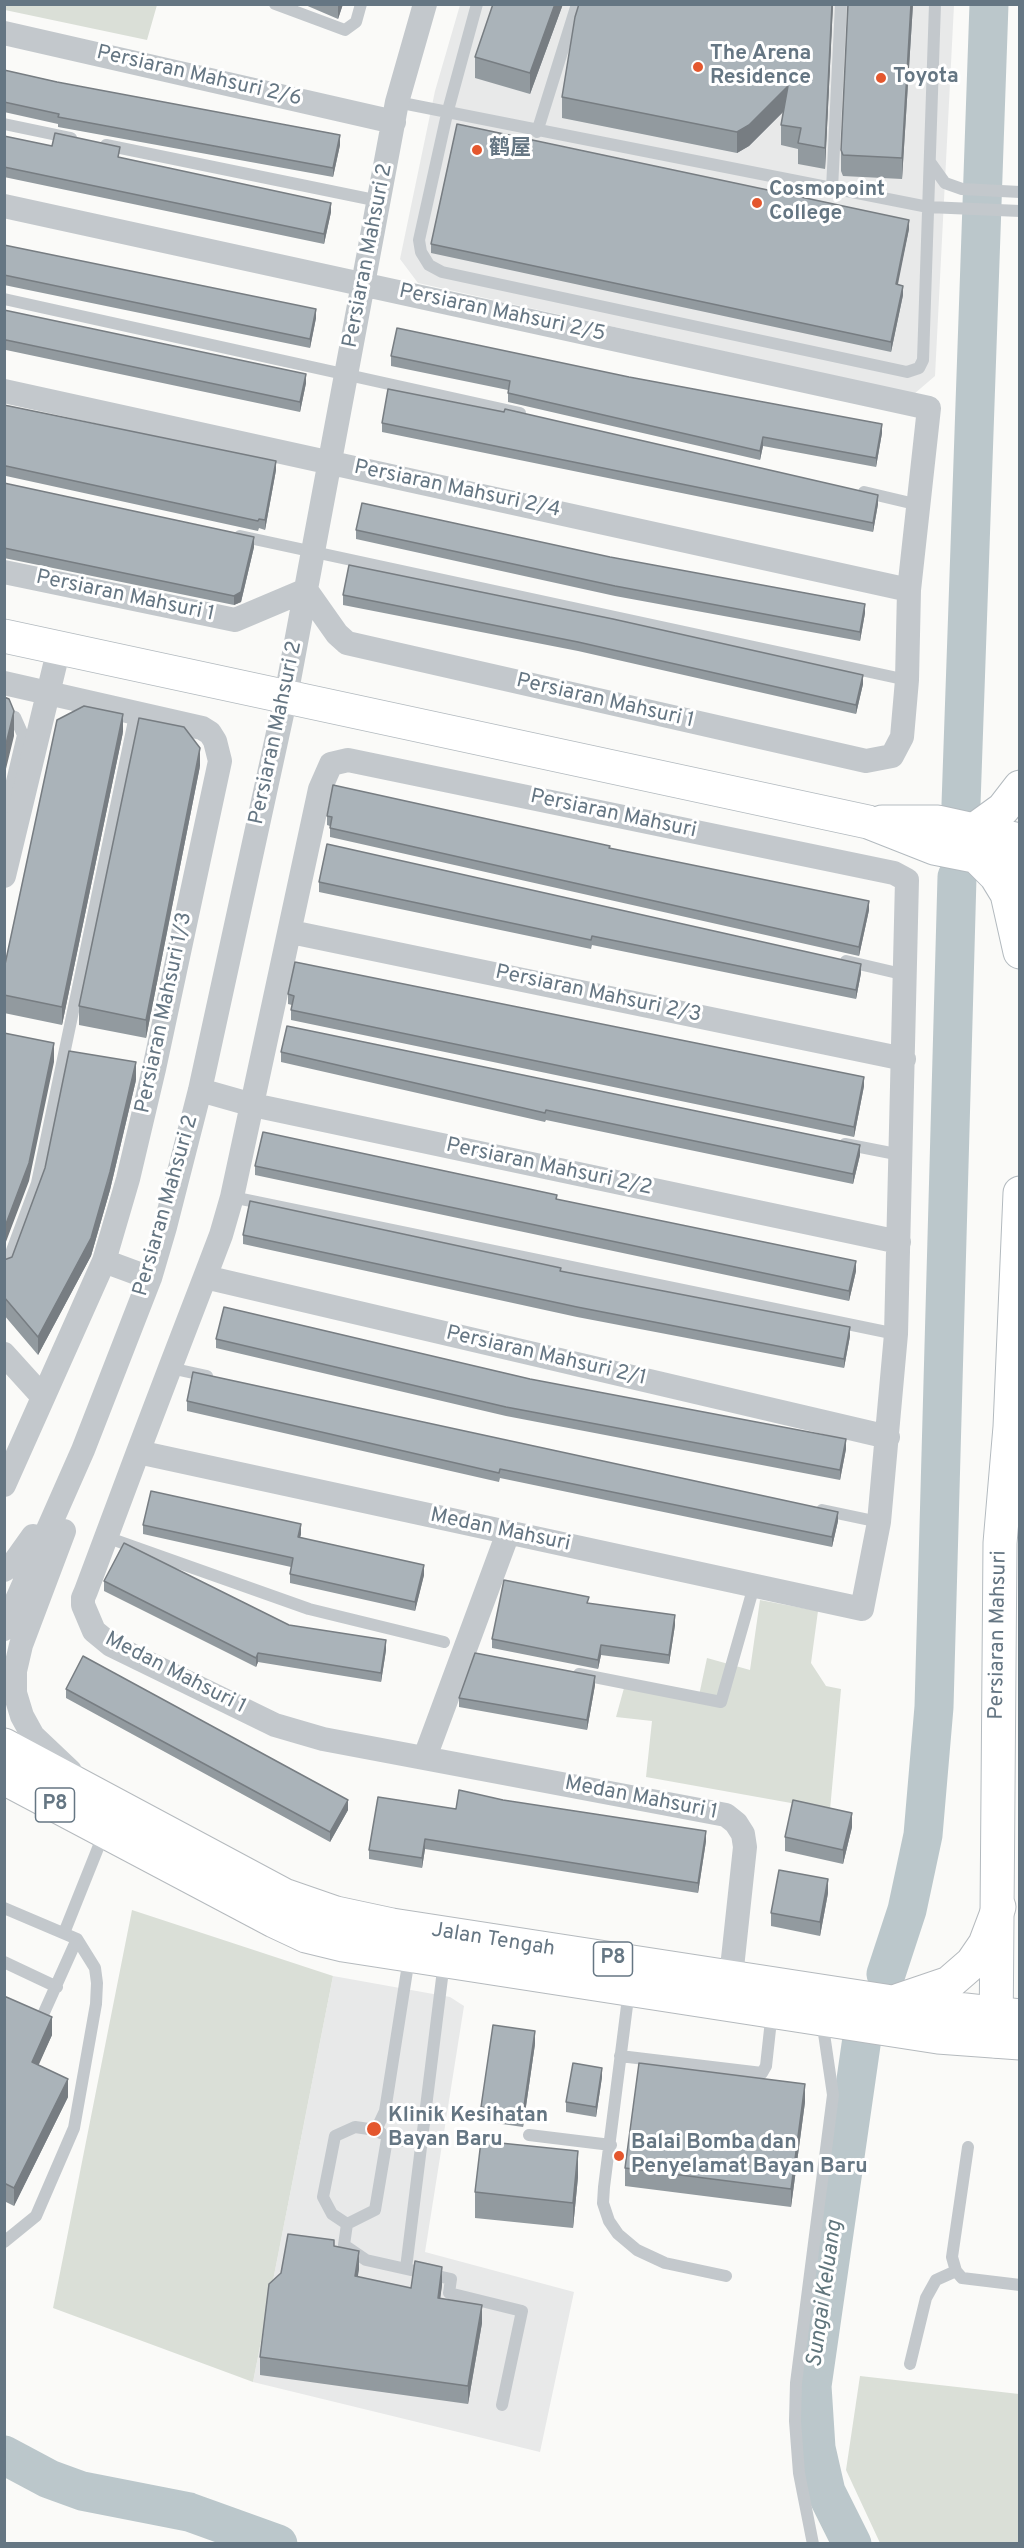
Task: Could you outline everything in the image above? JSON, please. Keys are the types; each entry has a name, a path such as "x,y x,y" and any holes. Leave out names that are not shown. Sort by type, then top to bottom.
{"street":[{"name":"Persiaran Mahsuri 2","path":"83,1450 150,1278 200,1090 286,696 396,112 425,4"},
{"name":"Persiaran Mahsuri 2/6","path":"4,33 396,112"},
{"name":"Persiaran Mahsuri 2/5","path":"4,206 929,408"},
{"name":"Persiaran Mahsuri 2/4","path":"4,391 909,590"},
{"name":"Persiaran Mahsuri 1","path":"4,572 235,620 306,590 337,634 347,643 866,761 891,756 902,737 908,680 909,590 929,408"},
{"path":"4,636 868,822 938,822 1020,865"},
{"path":"4,876 59,648"},
{"name":"Persiaran Mahsuri 1/3","path":"4,683 136,711 202,728 210,733 219,749 220,761 148,1068 128,1179 104,1261 4,1485"},
{"name":"Persiaran Mahsuri","path":"291,932 315,842 320,789 331,764 348,760 894,873 907,880 906,975"},
{"path":"975,843 1020,788"},
{"path":"975,843 1020,840"},
{"path":"975,843 1006,894 1020,952"},
{"path":"106,1537 205,1277 232,1197 253,1105 277,1026 291,932"},
{"name":"Persiaran Mahsuri 2/3","path":"291,932 904,1059"},
{"path":"879,1522 896,1334 906,975"},
{"name":"Persiaran Mahsuri 2/2","path":"200,1090 253,1105 899,1242"},
{"name":"Persiaran Mahsuri","path":"1008,2029 999,1907 997,1697 1000,1543 1020,1193"},
{"path":"104,1261 150,1278"},
{"name":"Persiaran Mahsuri 2/1","path":"205,1277 888,1437"},
{"path":"4,1354 42,1396"},
{"path":"4,1570 14,1564 30,1543 54,1486 83,1450"},
{"path":"4,1629 83,1450"},
{"path":"83,1450 75,1502 21,1645 15,1671 15,1693 22,1716 33,1736 93,1792"},
{"name":"Medan Mahsuri","path":"138,1452 862,1609 879,1522"},
{"path":"1006,1462 1017,1497 1020,1534"},
{"path":"424,1757 461,1648 508,1533"},
{"name":"Medan Mahsuri 1","path":"106,1537 83,1605 94,1631 111,1645 275,1725 323,1739 726,1815 736,1822 743,1834 745,1847 731,1977"},
{"path":"997,1697 1011,1664 1020,1571"},
{"name":"Jalan Tengah","path":"4,1745 309,1905 392,1925 731,1977 822,2019 938,2037 1008,2029"},
{"name":"Jalan Tengah","path":"4,1778 274,1921 306,1935 343,1945 629,1989 774,1998 892,2002 1008,2029"},
{"path":"892,2002 949,1983 972,1963 985,1944 999,1907"}],"lane":[{"path":"275,4 345,30 356,22 361,4"},
{"path":"477,4 447,114 419,240 421,252 435,269 907,372 919,368 923,360 935,4"},
{"path":"537,132 577,4"},
{"path":"832,189 841,4"},
{"path":"396,112 447,114 928,207 1020,211"},
{"path":"4,124 379,201"},
{"path":"930,162 945,183 962,189 1013,192"},
{"path":"4,299 534,416"},
{"path":"849,489 919,505"},
{"path":"222,532 908,680"},
{"path":"4,1272 37,1183 66,1056 136,711"},
{"path":"4,715 15,717 23,735 4,815"},
{"path":"836,959 906,975"},
{"path":"831,1141 901,1155"},
{"path":"232,1197 896,1334"},
{"path":"170,1368 217,1378"},
{"path":"809,1507 879,1522"},
{"path":"106,1537 309,1609 461,1648"},
{"path":"569,1672 721,1702 754,1586"},
{"path":"63,1933 105,1832"},
{"path":"4,1908 77,1940 95,1968 97,1983 96,2004 74,2128 36,2216 4,2242"},
{"path":"4,2004 34,2017 42,2017 77,1940"},
{"path":"376,2130 385,2111 409,1955"},
{"path":"406,2268 444,1961"},
{"path":"4,1962 57,1987"},
{"path":"629,1989 603,2203 609,2221 618,2234 637,2250 665,2263 726,2276"},
{"path":"621,2056 762,2073 766,2066 774,1998"},
{"path":"813,2544 799,2474 795,2421 796,2383 833,2095 822,2019"},
{"path":"347,2224 332,2214 323,2197 335,2136 355,2127 376,2130 387,2139 422,2143"},
{"path":"529,2135 611,2145"},
{"path":"347,2224 375,2210 387,2139"},
{"path":"968,2146 952,2257 956,2271 962,2278 1020,2285"},
{"path":"347,2224 344,2245 366,2260 451,2279 449,2293 522,2311 502,2405"},
{"path":"910,2364 926,2298 936,2280 956,2271"}],"shaded area":[{"path":"5,4 157,5 147,40 5,10"},
{"path":"460,5 954,5 935,376 914,394 418,283 400,259 435,91"},
{"path":"760,1600 818,1611 811,1663 826,1686 841,1689 830,1810 646,1777 652,1721 616,1717 624,1688 698,1700 707,1658 750,1670"},
{"path":"132,1910 333,1976 253,2382 53,2308"},
{"name":"Klinik Kesihatan Bayan Baru","path":"333,1976 450,1997 464,2006 425,2252 574,2292 540,2452 253,2382"},
{"path":"860,2376 1019,2394 1019,2543 880,2543 846,2470"}],"building":[{"path":"493,4 555,4 530,73 475,57"},
{"name":"The Arena Residence","path":"579,4 832,4 825,148 798,143 801,128 781,125 788,86 749,125 737,132 562,97"},
{"path":"848,4 911,4 902,158 843,155 841,150"},
{"path":"4,70 340,135 333,168 58,117 59,114 4,102"},
{"path":"457,124 909,220 896,284 903,286 891,342 431,244"},
{"path":"55,133 120,147 118,157 331,203 324,234 4,167 4,136 52,146"},
{"path":"4,245 316,309 310,339 4,275"},
{"path":"4,310 306,374 300,402 6,340 4,344"},
{"path":"397,328 629,377 882,424 876,458 763,437 760,451 508,393 510,381 391,356"},
{"path":"388,389 504,412 505,409 878,495 873,523 382,423"},
{"path":"4,405 276,461 265,520 259,519 258,521 4,467"},
{"path":"4,483 254,537 241,592 234,596 4,548"},
{"path":"362,503 610,557 865,604 860,632 615,586 356,530"},
{"path":"349,565 613,619 863,675 856,705 578,642 343,595"},
{"path":"4,697 9,699 14,711 4,752"},
{"path":"84,706 123,714 62,1007 4,995 4,969 57,720"},
{"path":"139,718 184,727 200,748 146,1020 79,1006"},
{"path":"333,785 610,846 609,848 869,901 859,947 330,828 332,817 327,816"},
{"path":"327,844 861,964 856,990 592,936 591,940 319,882"},
{"path":"295,962 864,1077 854,1127 291,1010 294,996 288,994"},
{"path":"287,1026 860,1145 853,1174 546,1110 545,1113 281,1052"},
{"path":"4,1033 54,1043 29,1163 4,1229"},
{"path":"69,1051 136,1062 110,1172 91,1238 38,1337 4,1297 4,1260 12,1257 45,1168"},
{"path":"263,1132 557,1195 556,1199 856,1261 849,1291 255,1166"},
{"path":"250,1201 561,1268 560,1271 850,1327 844,1359 577,1307 243,1235"},
{"path":"224,1307 530,1379 846,1439 840,1470 506,1407 216,1339"},
{"path":"193,1372 838,1512 832,1537 500,1469 499,1473 187,1401"},
{"path":"151,1491 301,1524 298,1537 424,1565 415,1602 290,1574 293,1558 143,1525"},
{"path":"124,1543 289,1625 386,1640 381,1673 258,1653 256,1658 104,1581"},
{"path":"504,1580 589,1597 587,1603 675,1615 669,1655 601,1645 598,1660 492,1639"},
{"path":"475,1653 595,1676 587,1720 459,1698"},
{"path":"83,1656 348,1800 330,1832 66,1689"},
{"path":"459,1790 503,1800 706,1831 698,1883 425,1839 422,1858 369,1850 378,1797 456,1809"},
{"path":"793,1800 852,1813 843,1850 785,1837"},
{"path":"779,1870 828,1879 820,1922 771,1913"},
{"path":"4,1996 52,2017 32,2062 68,2079 14,2188 4,2183"},
{"path":"493,2025 535,2031 523,2113 481,2107"},
{"path":"573,2063 602,2068 596,2107 566,2102"},
{"path":"639,2063 805,2084 791,2189 625,2168"},
{"path":"481,2141 578,2151 573,2203 475,2192"},
{"path":"288,2234 334,2240 334,2246 359,2251 355,2276 411,2288 415,2261 442,2267 438,2298 482,2305 468,2386 260,2357 269,2284 281,2273"}],"waterway":[{"path":"961,804 989,4"},
{"path":"886,1974 907,1910 923,1835 934,1707 957,877"},
{"name":"Sungai Keluang","path":"852,2544 826,2492 816,2448 812,2386 862,2038"},
{"path":"4,2455 49,2479 82,2491 189,2512 278,2544"}],"place":[{"name":"The Arena Residence","path":"698,67"},
{"name":"Toyota","path":"881,78"},
{"name":"鹤屋","path":"477,150"},
{"name":"Cosmopoint College","path":"757,203"},
{"name":"Klinik Kesihatan Bayan Baru","path":"374,2129"},
{"name":"Balai Bomba dan Penyelamat Bayan Baru","path":"619,2156"}]}
